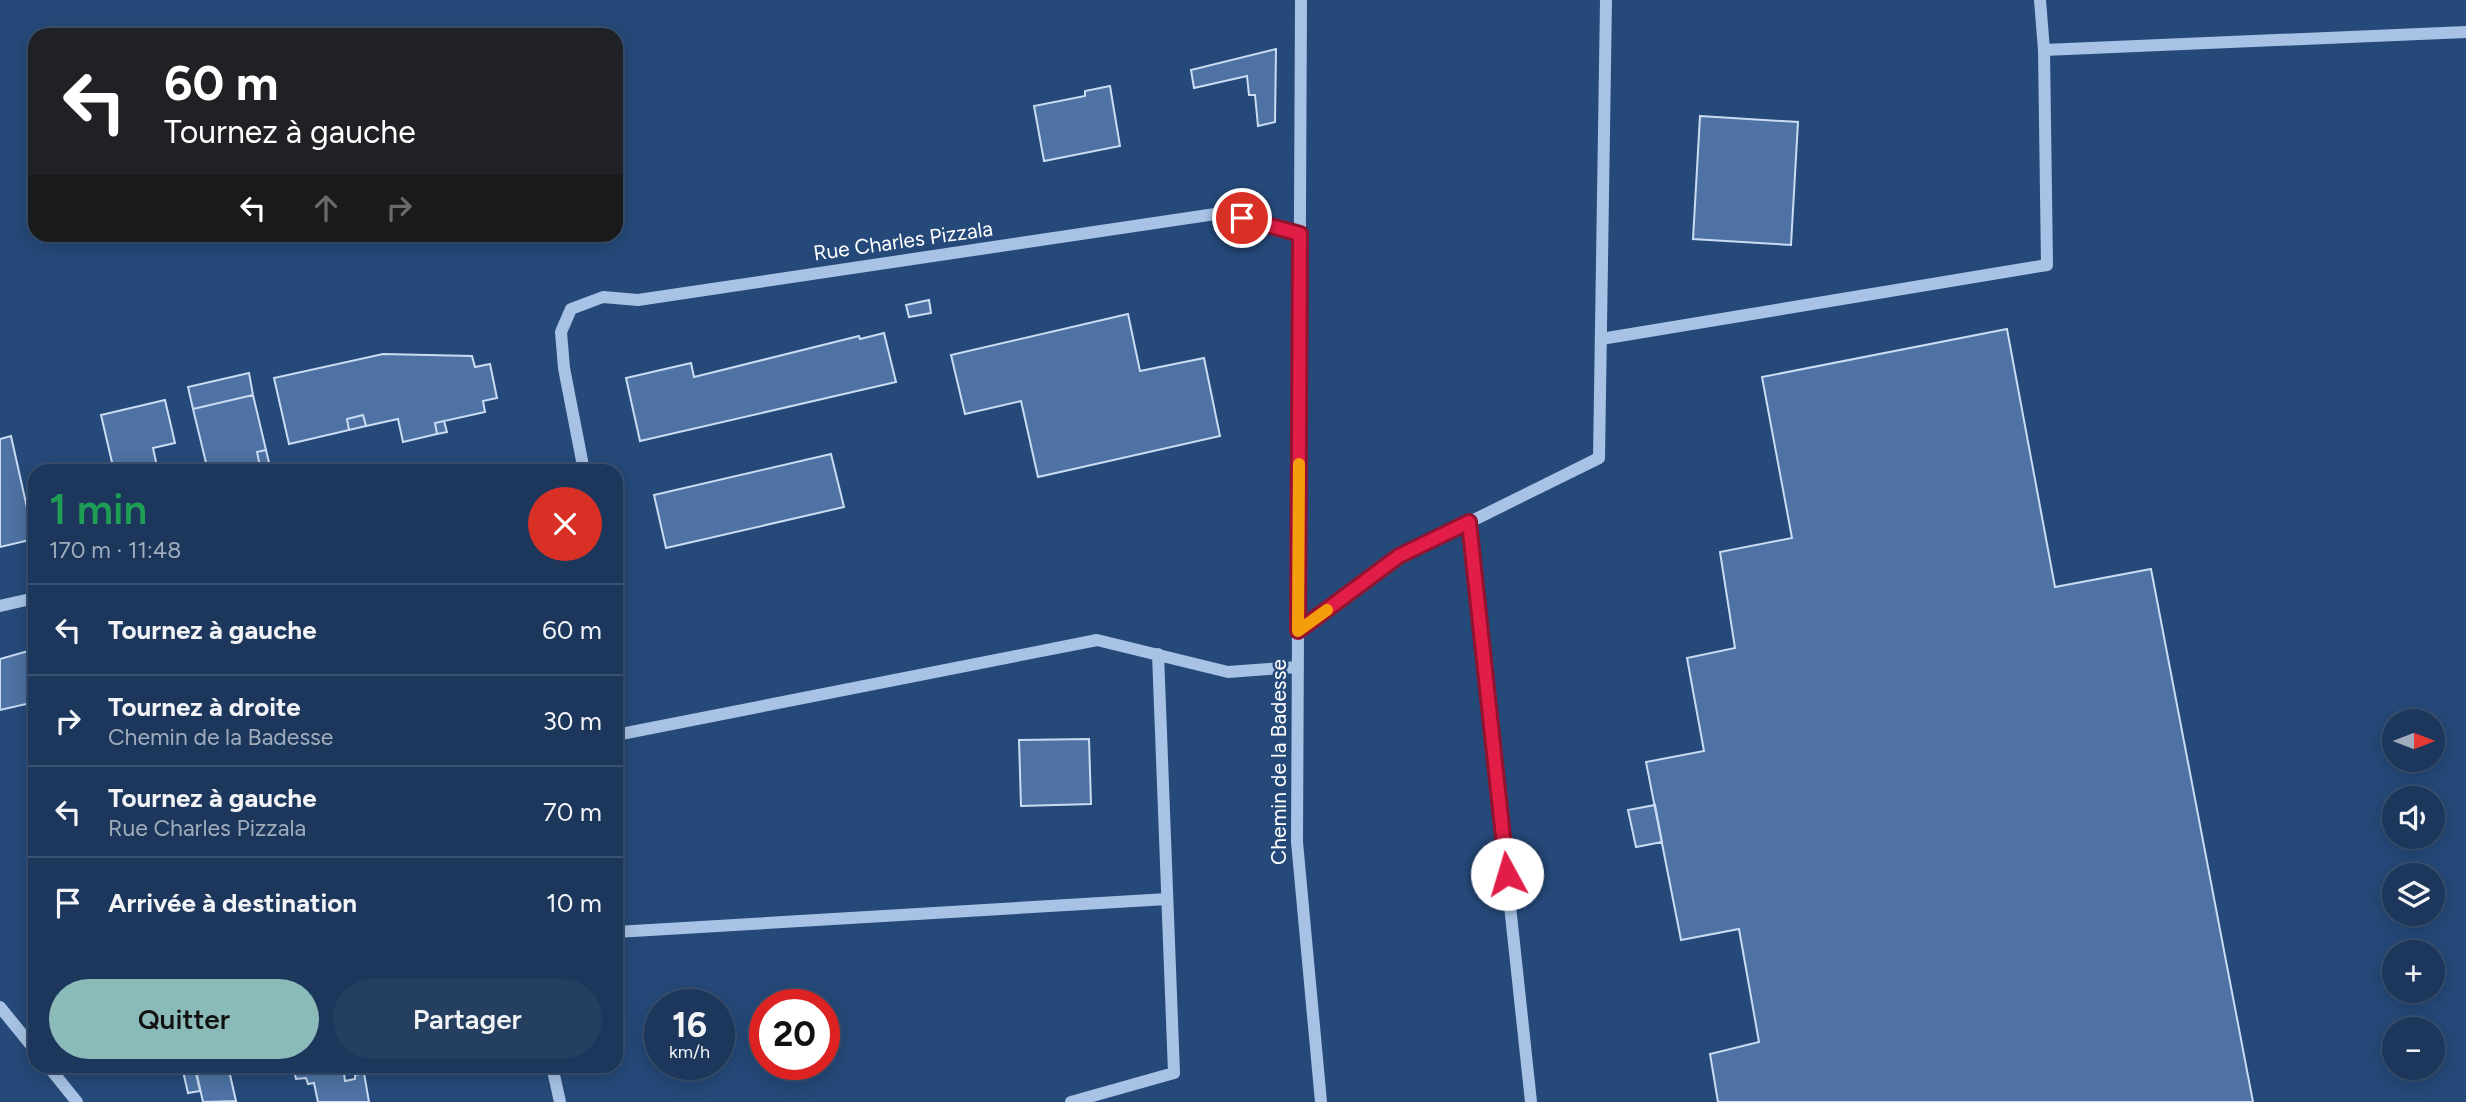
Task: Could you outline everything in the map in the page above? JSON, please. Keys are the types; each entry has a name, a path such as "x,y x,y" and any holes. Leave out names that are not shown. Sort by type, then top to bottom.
{"street":[{"name":"Chemin de la Badesse","path":"1301,0 1297,842 1321,1102"},
{"path":"1298,631 1399,556 1599,458 1606,0"},
{"path":"1601,339 2047,265 2044,50 2040,0"},
{"path":"2044,50 2466,32"},
{"name":"Rue Charles Pizzala","path":"582,464 564,368 561,332 571,309 603,297 638,300 1222,213 1300,234"},
{"path":"1469,522 1531,1102"},
{"path":"0,606 28,600"},
{"path":"623,735 1097,640 1228,672 1298,667"},
{"path":"1071,1102 1174,1073 1158,654"},
{"path":"623,932 1167,900"},
{"path":"0,1007 28,1041"},
{"path":"54,1073 77,1102"},
{"path":"554,1073 560,1102"}],"building":[{"path":"1276,49 1275,122 1258,126 1255,95 1249,95 1247,76 1194,88 1191,70"},
{"path":"1110,86 1120,146 1044,161 1034,106 1085,96 1085,91"},
{"path":"1700,116 1798,122 1791,245 1693,239"},
{"path":"929,300 931,313 909,317 906,305"},
{"path":"1128,314 1140,371 1204,358 1220,436 1038,477 1021,401 965,414 951,355"},
{"path":"2007,329 2055,587 2151,569 2253,1102 1718,1102 1710,1054 1759,1042 1739,929 1681,940 1646,762 1704,751 1687,658 1735,648 1720,552 1792,538 1762,377"},
{"path":"884,333 896,382 640,441 626,378 691,363 694,377 859,336 860,339"},
{"path":"383,354 472,356 475,367 490,364 497,398 483,401 485,412 435,423 437,434 403,442 398,419 366,426 363,415 347,419 349,430 289,444 274,378"},
{"path":"249,373 253,395 193,409 188,387"},
{"path":"253,395 266,450 257,452 260,464 206,464 193,409"},
{"path":"165,400 175,443 153,448 156,464 112,464 101,415"},
{"path":"363,415 366,426 349,430 347,419"},
{"path":"444,421 447,432 437,434 435,423"},
{"path":"11,436 28,512 28,540 0,547 0,439"},
{"path":"266,450 269,464 260,464 257,452"},
{"path":"831,454 844,507 666,548 654,495"},
{"path":"28,651 28,704 0,710 0,659"},
{"path":"1089,739 1091,804 1021,806 1019,740"},
{"path":"1655,805 1662,842 1636,847 1628,810"},
{"path":"183,1073 196,1073 200,1091 188,1093"},
{"path":"197,1073 230,1073 236,1101 203,1102"},
{"path":"295,1073 344,1073 345,1081 364,1073 369,1102 318,1102 314,1083 308,1084 306,1078 296,1079"}],"slow traffic":[{"path":"1299,464 1298,631 1327,610"}],"route":[{"path":"1242,218 1300,234 1298,631 1399,556 1469,522 1507,874"}]}
